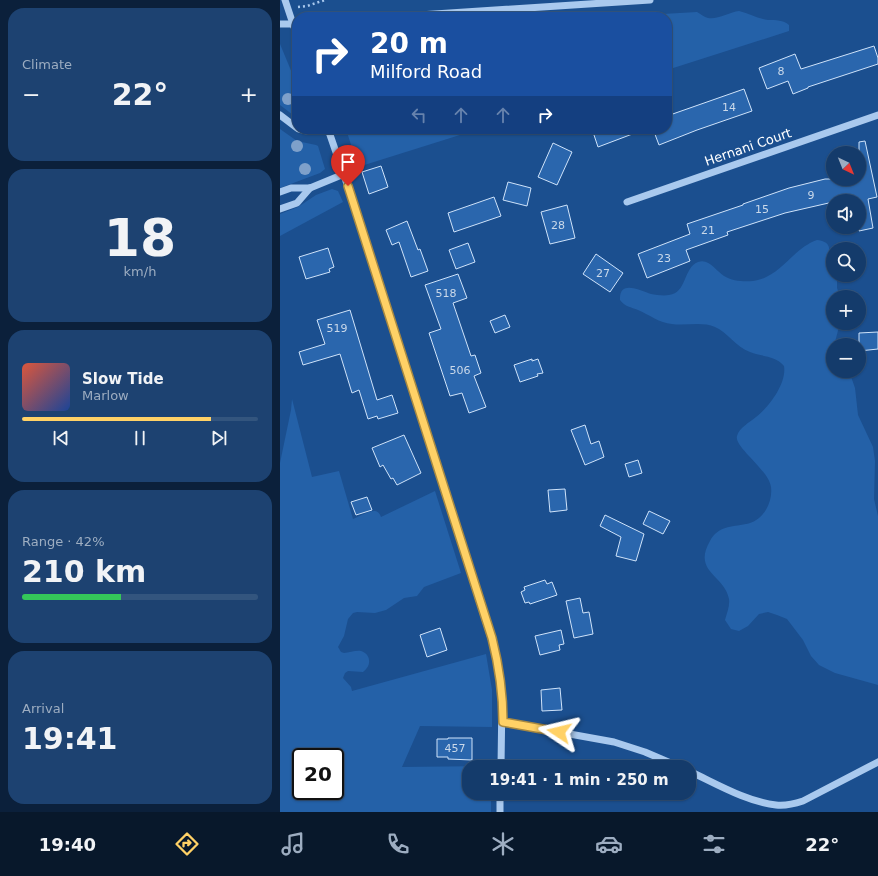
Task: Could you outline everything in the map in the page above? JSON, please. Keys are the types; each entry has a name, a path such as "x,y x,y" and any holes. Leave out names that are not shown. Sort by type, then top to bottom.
{"street":[{"path":"285,0 292,18"},
{"path":"466,12 650,0"},
{"path":"280,24 292,24"},
{"path":"280,115 292,124"},
{"name":"Hernani Court","path":"627,202 878,115"},
{"path":"330,134 344,174 493,643 500,676 503,722 501,760"},
{"path":"280,192 291,188 310,188 344,174"},
{"path":"280,209 297,203 310,188"},
{"path":"503,722 614,742 664,760"},
{"path":"696,774 746,797 777,806 790,805 803,801 878,762"},
{"path":"500,800 500,812"}],"path":[{"path":"287,7 307,6 326,0"}],"shaded area":[{"path":"739,11 768,20 784,22 789,25 789,31 672,68 672,13 697,12 707,18 712,18"},
{"path":"280,44 292,73 292,114 280,105"},
{"path":"280,129 297,141 318,146 325,169 320,173 280,188"},
{"path":"348,134 463,134 358,167"},
{"path":"332,189 338,191 343,202 280,236 280,214 298,207 316,195"},
{"path":"817,240 826,243 826,282 837,282 838,290 826,290 826,330 838,330 836,338 826,338 826,378 851,378 855,388 858,415 873,447 875,461 874,499 878,516 878,685 835,673 819,665 811,656 803,640 787,619 777,615 768,612 759,614 748,626 739,631 731,629 725,620 729,602 726,591 722,584 707,567 705,551 713,536 725,528 752,522 762,515 768,505 771,493 769,480 741,446 737,436 742,428 761,413 776,394 783,380 784,366 777,360 745,350 724,332 715,327 705,324 677,324 663,322 626,305 620,300 623,290 627,288 637,289 658,295 675,293 679,290 693,265 702,261 709,263 724,276 731,279 738,281 753,281 763,279 779,269 808,244"},
{"path":"292,399 312,477 339,471 353,519 373,511 379,513 381,517 435,491 461,573 424,587 417,596 404,598 386,610 375,613 353,613 348,619 344,636 338,647 341,652 344,653 361,651 367,655 369,664 363,672 348,671 345,673 343,678 351,687 352,691 486,654 492,690 492,727 420,726 402,767 462,766 462,800 491,800 491,812 280,812 280,463"}],"building":[{"path":"874,46 878,58 878,64 808,87 793,94 788,81 767,89 759,68 795,54 801,69"},
{"path":"744,89 752,111 659,145 655,134 672,134 672,114"},
{"path":"594,134 632,134 598,147"},
{"path":"865,141 877,197 868,199 873,228 866,230 866,194 826,194 826,204 785,213 727,232 728,235 686,250 690,261 647,278 638,254 690,234 687,224 789,188 825,179 826,186 866,186 866,146 859,146 859,142"},
{"path":"553,143 572,152 557,185 538,177"},
{"path":"381,166 388,187 369,194 362,172"},
{"path":"508,182 531,188 527,206 503,200"},
{"path":"494,197 501,216 454,232 448,213"},
{"path":"567,205 575,238 550,244 541,212"},
{"path":"407,221 428,271 411,277 399,242 392,245 386,230"},
{"path":"468,243 475,262 456,269 449,250"},
{"path":"328,248 334,267 329,269 330,272 306,279 299,257"},
{"path":"596,254 623,273 610,292 583,274"},
{"path":"458,274 467,298 453,303 471,356 475,355 481,373 474,376 486,407 469,413 462,393 450,396 429,333 441,329 425,285"},
{"path":"350,310 377,400 392,395 398,413 378,419 377,416 368,419 359,390 352,393 340,354 303,365 299,352 325,344 317,320"},
{"path":"505,315 510,327 495,333 490,321"},
{"path":"878,332 878,349 866,350 866,338 859,338 859,333"},
{"path":"532,359 532,361 538,359 543,373 537,374 538,376 520,382 514,365"},
{"path":"585,425 591,444 599,441 604,457 585,465 571,430"},
{"path":"404,435 421,473 397,485 393,478 391,479 383,465 380,467 372,448"},
{"path":"638,460 642,473 629,477 625,464"},
{"path":"565,489 567,510 550,512 548,490"},
{"path":"367,497 372,510 356,515 351,502"},
{"path":"649,511 670,521 663,534 643,524"},
{"path":"605,515 644,534 636,561 616,556 621,537 600,526"},
{"path":"545,580 547,584 552,582 557,595 530,604 529,602 525,603 521,592 525,590 524,587"},
{"path":"580,598 583,613 589,612 593,634 574,638 566,601"},
{"path":"440,628 447,650 427,657 420,635"},
{"path":"561,630 564,644 559,645 560,650 540,655 535,636"},
{"path":"560,688 562,710 542,711 541,690"},
{"path":"472,738 472,760 437,757 437,739"}],"route":[{"path":"348,186 492,638 500,676 503,722 559,732"}]}
